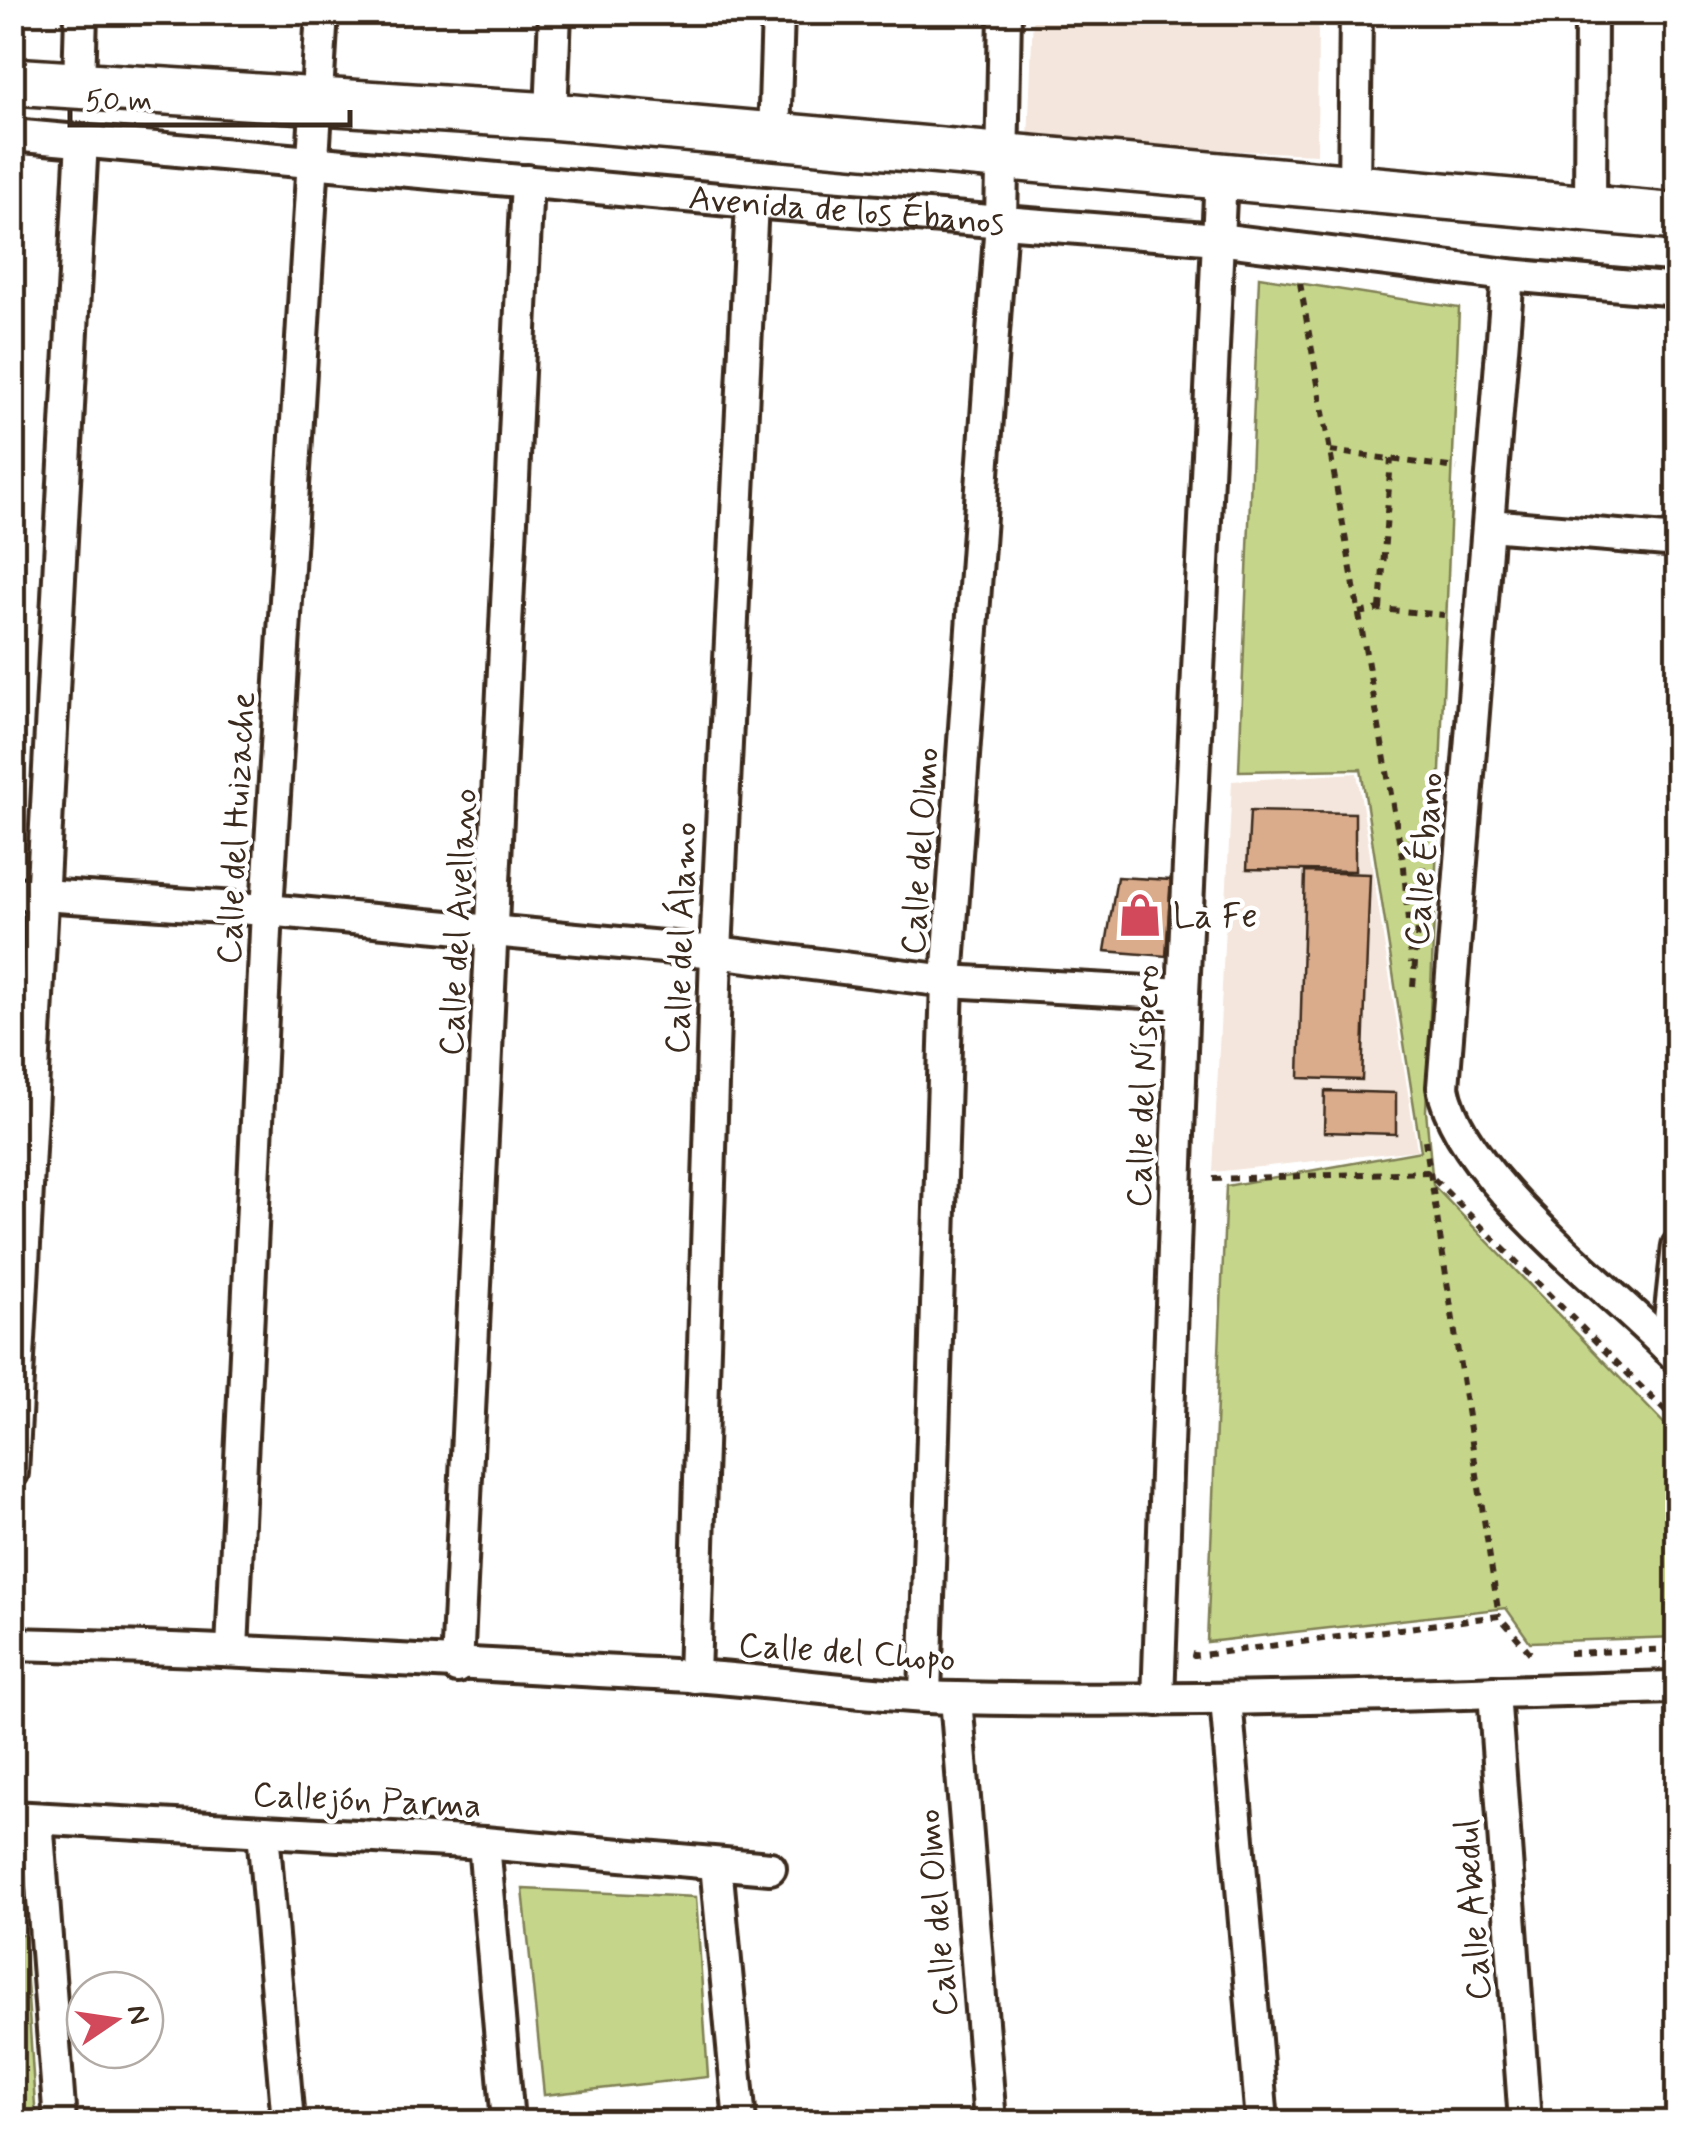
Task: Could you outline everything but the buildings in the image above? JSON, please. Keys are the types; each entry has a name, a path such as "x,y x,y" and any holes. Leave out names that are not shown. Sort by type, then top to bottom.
{"street":[{"path":"78,86 81,12"},
{"name":"Calle del Huizache","path":"232,1649 267,910 316,162 322,12"},
{"path":"551,116 555,12"},
{"path":"774,138 778,12"},
{"name":"Calle del Olmo","path":"925,1696 947,981 1004,156 1005,12"},
{"path":"1354,189 1356,12"},
{"path":"1590,209 1592,12"},
{"name":"Avenida de los Ébanos","path":"12,81 551,116 1678,218"},
{"name":"Avenida de los Ébanos","path":"12,135 752,202 1218,239 1508,276 1678,290"},
{"path":"12,1473 46,897 82,140"},
{"name":"Calle del Níspero","path":"1158,1700 1183,994 1221,176"},
{"name":"Calle del Avellano","path":"458,1667 527,181"},
{"name":"Calle del Álamo","path":"694,1676 716,952 752,202"},
{"name":"Calle Ébano","path":"1508,276 1442,1064 1446,1108 1455,1128 1491,1178 1672,1352"},
{"path":"1489,525 1678,541"},
{"path":"12,893 267,910 716,952 947,981 1183,994"},
{"path":"1672,1352 1678,1246"},
{"name":"Calle del Chopo","path":"12,1644 232,1649 458,1667 694,1676 956,1698 1226,1699 1678,1687"},
{"name":"Calle Abedul","path":"1494,1692 1525,2122"},
{"name":"Calle del Olmo","path":"956,1698 990,2122"},
{"path":"1226,1699 1262,2122"},
{"path":"24,1818 60,2122"},
{"name":"Callejón Parma","path":"24,1818 484,1843 770,1868"},
{"path":"263,1831 288,2122"},
{"path":"484,1843 508,2122"},
{"path":"716,1864 740,2122"}],"path":[{"path":"1317,282 1299,282 1404,867 1414,1004"},
{"path":"1455,486 1458,449"},
{"path":"1330,451 1457,468"},
{"path":"1380,609 1391,459"},
{"path":"1443,635 1446,597"},
{"path":"1359,614 1380,609 1444,616"},
{"path":"1413,986 1426,830"},
{"path":"1424,1134 1498,1616 1527,1654 1546,1654"},
{"path":"1212,1198 1214,1159"},
{"path":"1213,1178 1427,1172 1678,1424"},
{"path":"1195,1636 1194,1656 1498,1616"},
{"path":"1565,1653 1678,1649"}],"shaded area":[{"path":"1033,13 1318,13 1317,154 1028,142"},
{"path":"1357,773 1417,1150 1213,1172 1232,781"}],"green space":[{"path":"1259,277 1459,308 1426,1111 1433,1185 1677,1437 1677,1637 1530,1642 1506,1608 1207,1642 1226,1186 1421,1151 1361,769 1239,771"},
{"path":"523,1889 696,1897 708,2077 544,2095"},
{"path":"12,1935 24,1935 36,2122 13,2122"}],"place":[{"name":"La Fe","path":"1140,915"}]}
